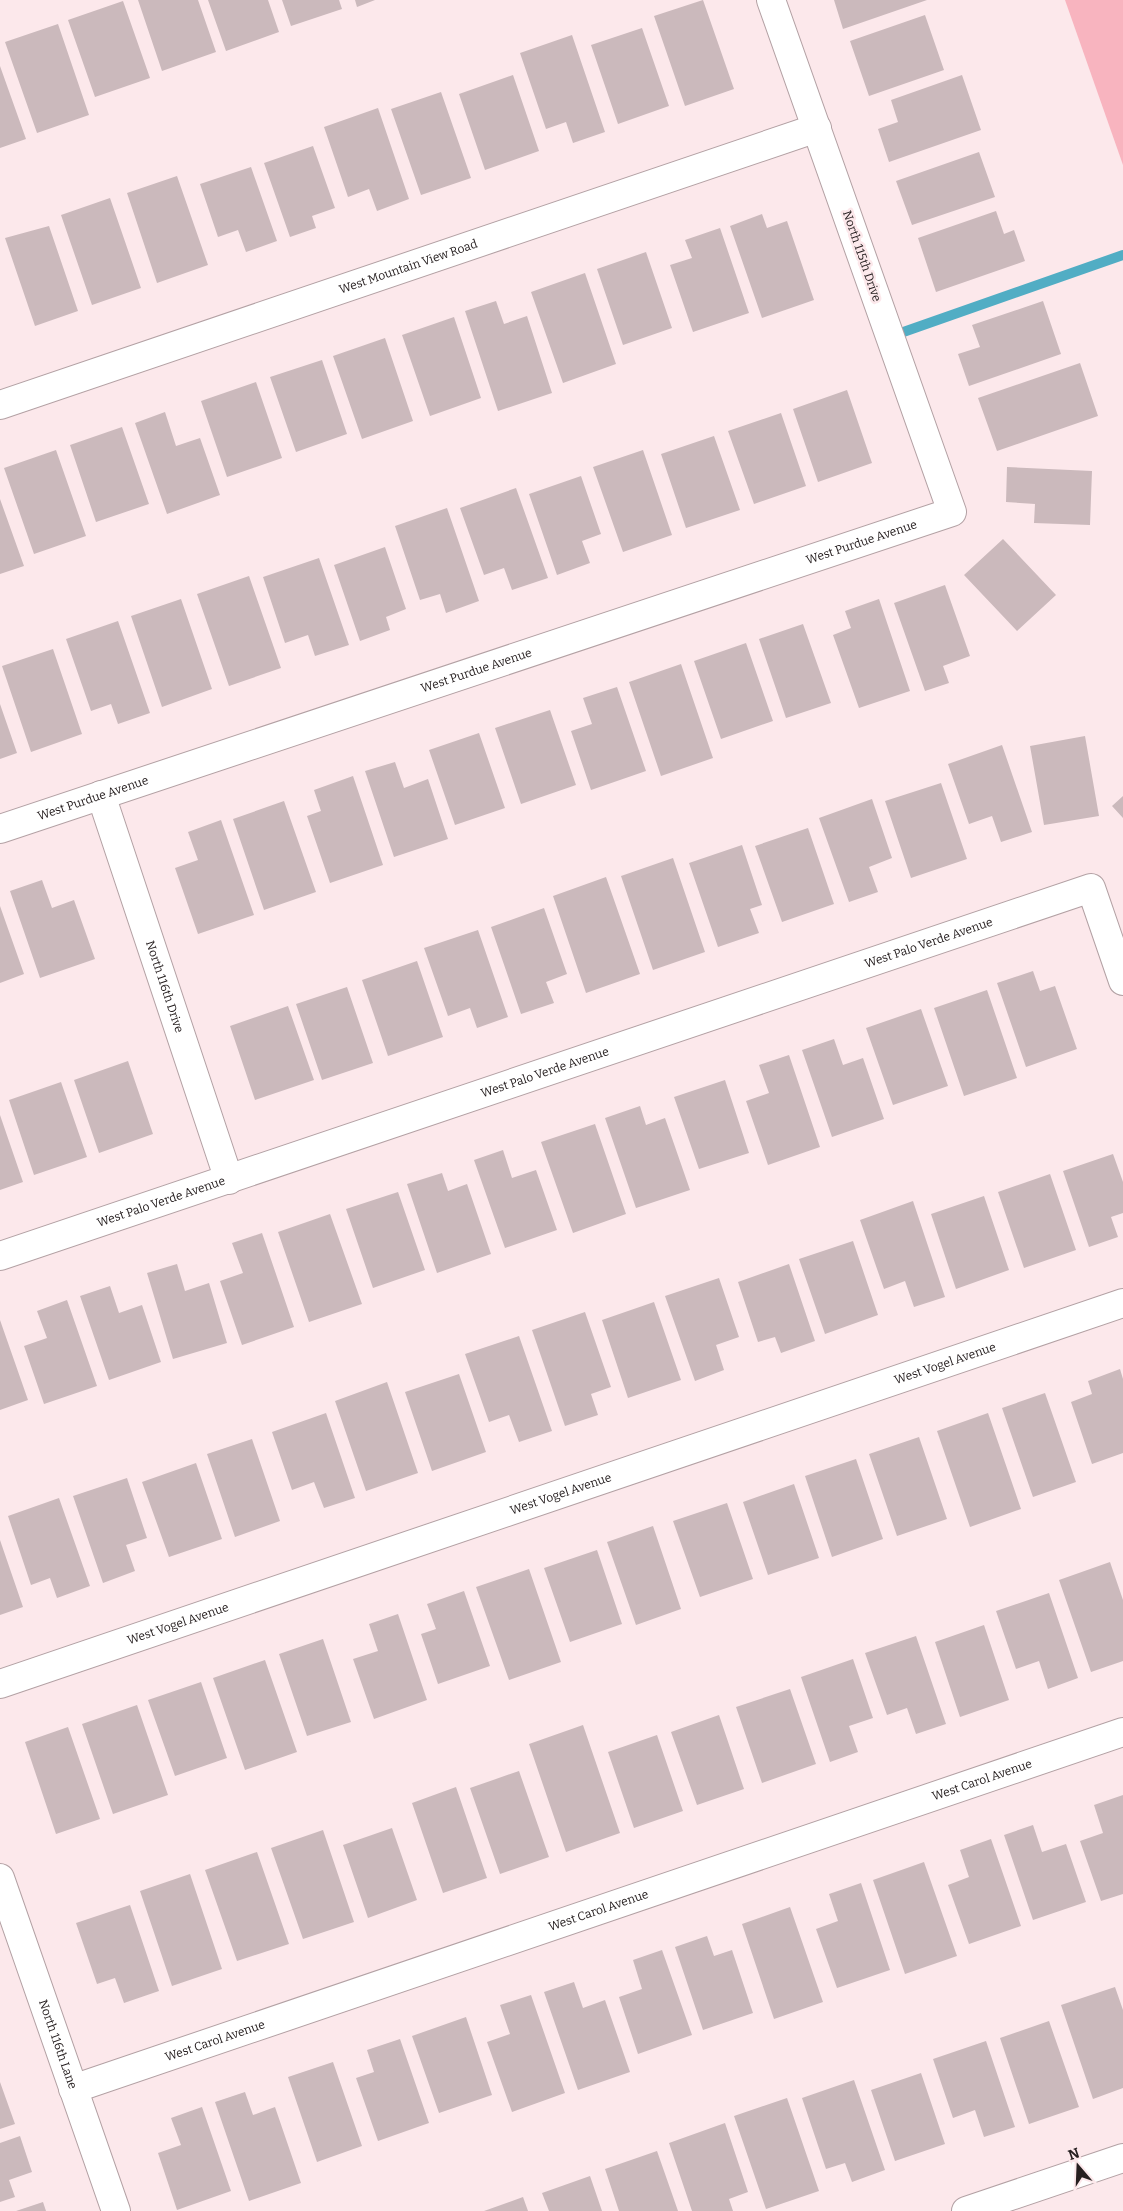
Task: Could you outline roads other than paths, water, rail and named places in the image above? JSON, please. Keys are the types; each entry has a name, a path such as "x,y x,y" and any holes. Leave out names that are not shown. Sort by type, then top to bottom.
{"street":[{"name":"North 115th Drive","path":"770,0 818,128 952,512"},
{"name":"West Mountain View Road","path":"0,405 818,128"},
{"name":"West Purdue Avenue","path":"0,829 952,512"},
{"name":"North 116th Drive","path":"101,795 229,1180"},
{"name":"West Palo Verde Avenue","path":"0,1256 1091,888 1123,981"},
{"name":"West Vogel Avenue","path":"0,1684 1123,1303"},
{"name":"West Carol Avenue","path":"74,2090 1123,1732"},
{"name":"North 116th Lane","path":"0,1878 116,2211"},
{"path":"966,2211 1123,2158"}],"waterway":[{"path":"892,336 1123,255"}]}
